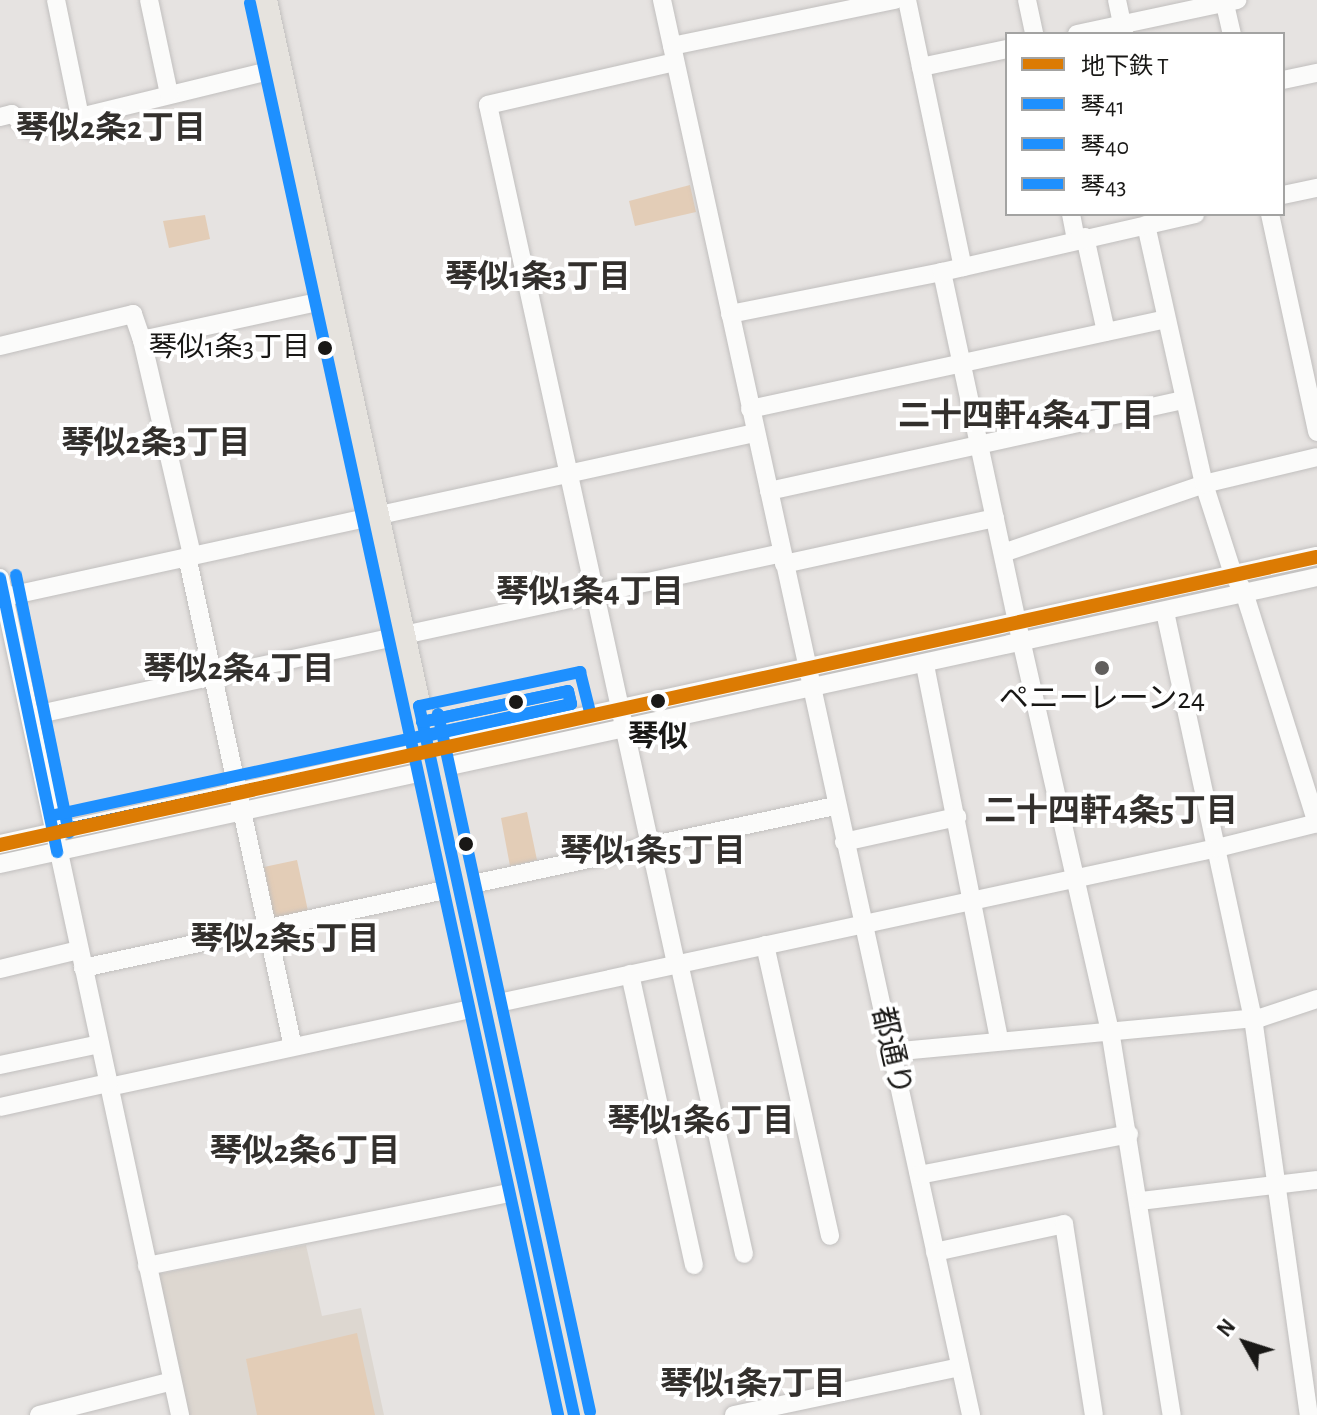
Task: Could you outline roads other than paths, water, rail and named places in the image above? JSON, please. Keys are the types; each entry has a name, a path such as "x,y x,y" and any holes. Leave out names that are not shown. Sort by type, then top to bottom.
{"main road":[{"path":"266,0 574,1415"}],"street":[{"path":"56,0 80,117"},
{"path":"149,0 169,94"},
{"name":"都通り","path":"662,0 835,806 971,1415"},
{"path":"744,1254 650,846 488,105 674,54 894,0"},
{"path":"907,0 963,267"},
{"path":"1027,0 1034,32"},
{"path":"1117,0 1123,29"},
{"path":"1095,32 1123,29 1229,1 1232,32"},
{"path":"921,67 1005,49"},
{"path":"0,117 12,114 29,129 281,68"},
{"path":"1285,80 1317,73"},
{"path":"1285,195 1317,188"},
{"path":"1072,216 1081,238 1106,332"},
{"path":"730,314 942,272 1182,216"},
{"path":"1270,216 1317,432"},
{"path":"0,1107 1217,848 1317,823 1244,592 1233,574 1204,484 1165,319 1157,220"},
{"path":"942,272 1110,1030 1140,1201 1172,1415"},
{"path":"142,340 331,299"},
{"path":"0,346 133,314 142,340 190,556 212,676 293,1047"},
{"path":"750,409 1165,319"},
{"path":"769,491 1183,400"},
{"path":"180,1415 1,591 190,556 755,433"},
{"path":"1003,553 1204,484 1317,457"},
{"path":"30,716 597,593 995,518"},
{"path":"0,864 241,811 431,761 809,678 1018,622 1317,556"},
{"path":"809,678 925,665 1317,577"},
{"path":"1165,612 1253,1018 1309,1415"},
{"path":"925,665 999,1040"},
{"path":"0,844 237,792 431,761"},
{"path":"0,969 81,959 267,928 835,806"},
{"path":"844,842 957,817"},
{"path":"765,945 830,1236"},
{"path":"630,974 694,1265"},
{"path":"890,1052 1253,1018 1317,999"},
{"path":"0,1065 100,1044"},
{"path":"919,1175 1129,1134"},
{"path":"1140,1201 1317,1180"},
{"path":"147,1266 525,1190"},
{"path":"935,1252 1064,1224 1094,1415"},
{"path":"734,1415 960,1367"},
{"path":"39,1415 172,1381"}],"metro line":[{"name":"T","path":"0,845 1317,557"}],"place":[{"name":"琴似1条3丁目","path":"325,348"},
{"name":"ペニーレーン24","path":"1102,668"},
{"name":"琴似","path":"658,701"}],"district":[{"name":"琴似2条2丁目","path":"111,128"},
{"name":"琴似1条3丁目","path":"538,277"},
{"name":"二十四軒4条4丁目","path":"1026,416"},
{"name":"琴似2条3丁目","path":"156,443"},
{"name":"琴似1条4丁目","path":"590,592"},
{"name":"琴似2条4丁目","path":"239,669"},
{"name":"二十四軒4条5丁目","path":"1111,811"},
{"name":"琴似1条5丁目","path":"653,851"},
{"name":"琴似2条5丁目","path":"285,939"},
{"name":"琴似1条6丁目","path":"701,1121"},
{"name":"琴似2条6丁目","path":"305,1151"},
{"name":"琴似1条7丁目","path":"753,1384"}]}
